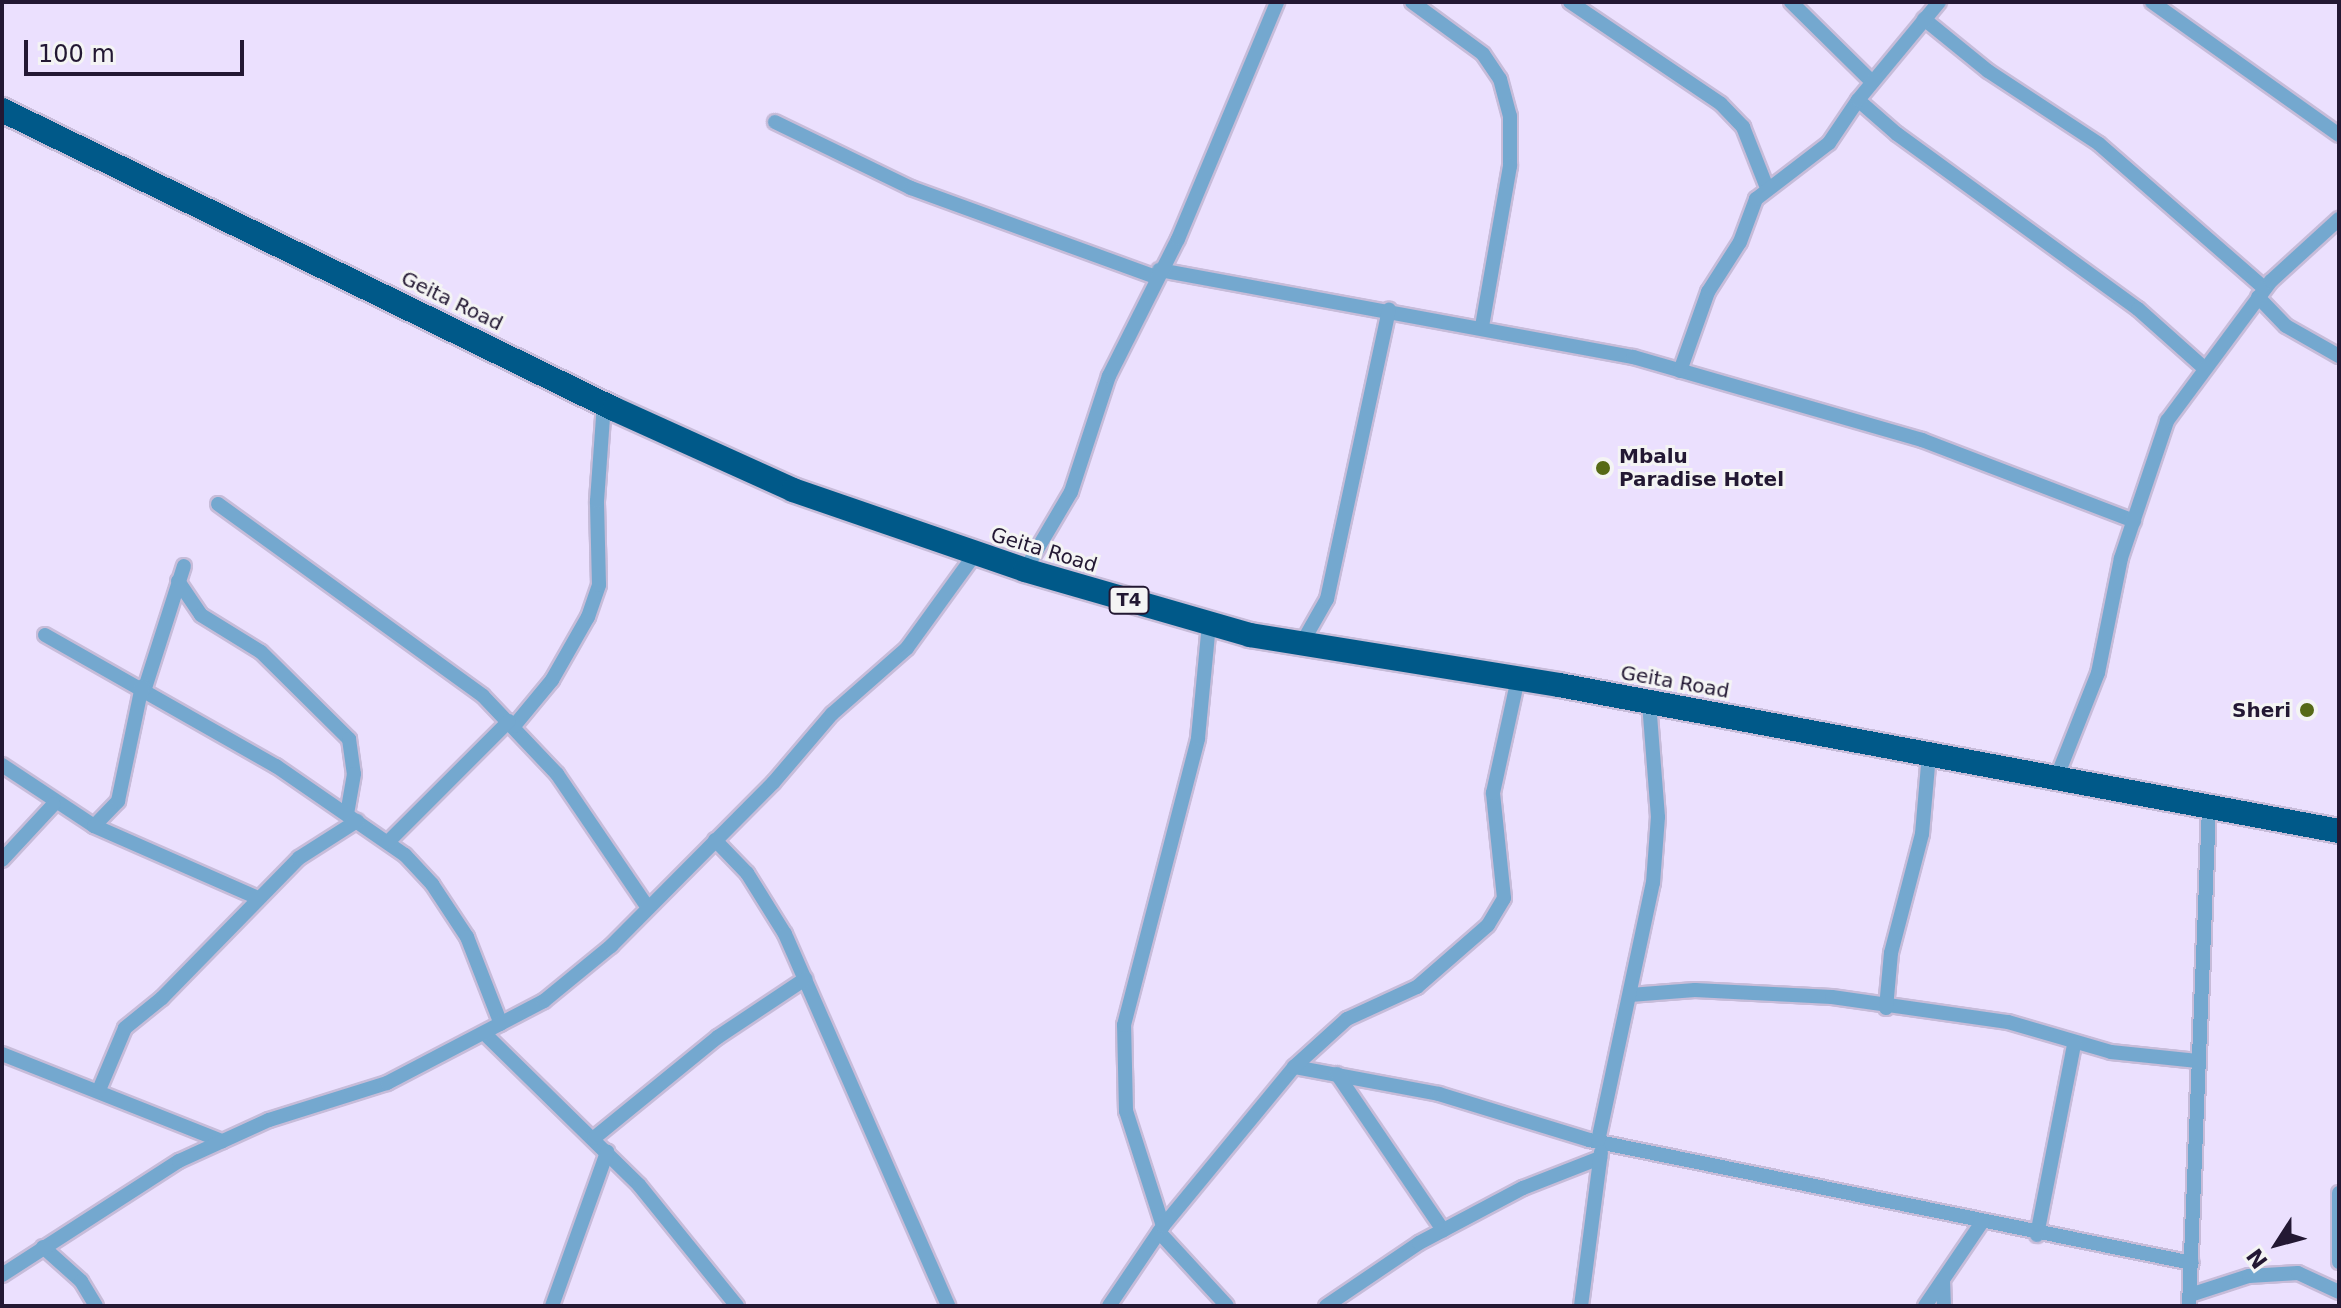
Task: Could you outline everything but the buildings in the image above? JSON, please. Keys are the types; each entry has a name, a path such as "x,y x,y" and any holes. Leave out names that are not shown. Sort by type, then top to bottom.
{"highway":[{"name":"Geita Road","path":"2,110 604,404 793,490 1025,570 1209,623 1302,643 1518,678 2339,831"}],"street":[{"path":"1025,570 1071,492 1109,376 1178,239 1277,2"},
{"path":"1412,2 1483,54 1500,79 1510,116 1510,166 1482,326"},
{"path":"1570,2 1721,104 1743,127 1767,188"},
{"path":"1791,2 1872,82"},
{"path":"1680,371 1708,292 1767,188 1806,164 1829,143 1872,82 1939,2"},
{"path":"2152,2 2339,135"},
{"path":"1924,19 1988,71 2099,144 2262,293 2286,326 2339,356"},
{"path":"1858,100 1897,134 2138,309 2204,368"},
{"path":"775,122 898,182 1158,274 1482,326 1680,371 1922,440 2134,521"},
{"path":"2056,779 2098,673 2121,558 2167,421 2262,293 2339,219"},
{"path":"1302,643 1327,599 1389,310"},
{"path":"388,842 552,680 588,617 599,585 597,501 604,404"},
{"path":"218,504 266,543 444,663 511,723 557,774 648,908"},
{"path":"2,1275 179,1161 269,1120 387,1083 544,1001 648,908 832,714 907,648 975,554"},
{"path":"94,826 115,808 143,687 184,566"},
{"path":"178,581 201,615 261,652 349,739 354,774 352,818"},
{"path":"1209,623 1198,738 1124,1025 1126,1111 1161,1229 1227,1306"},
{"path":"45,635 143,687 388,842 432,884 467,937 501,1024"},
{"path":"1109,1306 1161,1229 1294,1067 1347,1019 1417,987 1461,954 1504,898 1493,793 1518,678"},
{"path":"1581,1306 1601,1142 1653,883 1658,817 1649,702"},
{"path":"1886,1008 1891,953 1922,834 1929,754"},
{"path":"2,765 54,804 94,826 256,897"},
{"path":"2,860 54,804"},
{"path":"2209,807 2189,1300 2249,1276 2298,1273 2339,1292"},
{"path":"99,1090 125,1028 162,998 256,897 299,858 352,818"},
{"path":"715,840 769,903 948,1306"},
{"path":"594,1138 718,1037 805,979"},
{"path":"1630,995 1751,992 1832,997 1886,1008 2008,1022 2074,1044 2198,1061"},
{"path":"485,1034 607,1152 737,1306"},
{"path":"2037,1235 2074,1044"},
{"path":"2,1054 222,1141"},
{"path":"1294,1067 1439,1094 1601,1142 2037,1235 2192,1263"},
{"path":"1337,1074 1443,1230"},
{"path":"552,1306 607,1152"},
{"path":"1326,1306 1443,1230 1523,1188 1600,1158"},
{"path":"2339,1193 2339,1262"},
{"path":"1925,1306 1982,1222"},
{"path":"43,1247 81,1281 96,1306"},
{"path":"1943,1280 1944,1306"}],"place":[{"name":"Mbalu Paradise Hotel","path":"1603,468"},
{"name":"Sheri","path":"2307,710"}]}
